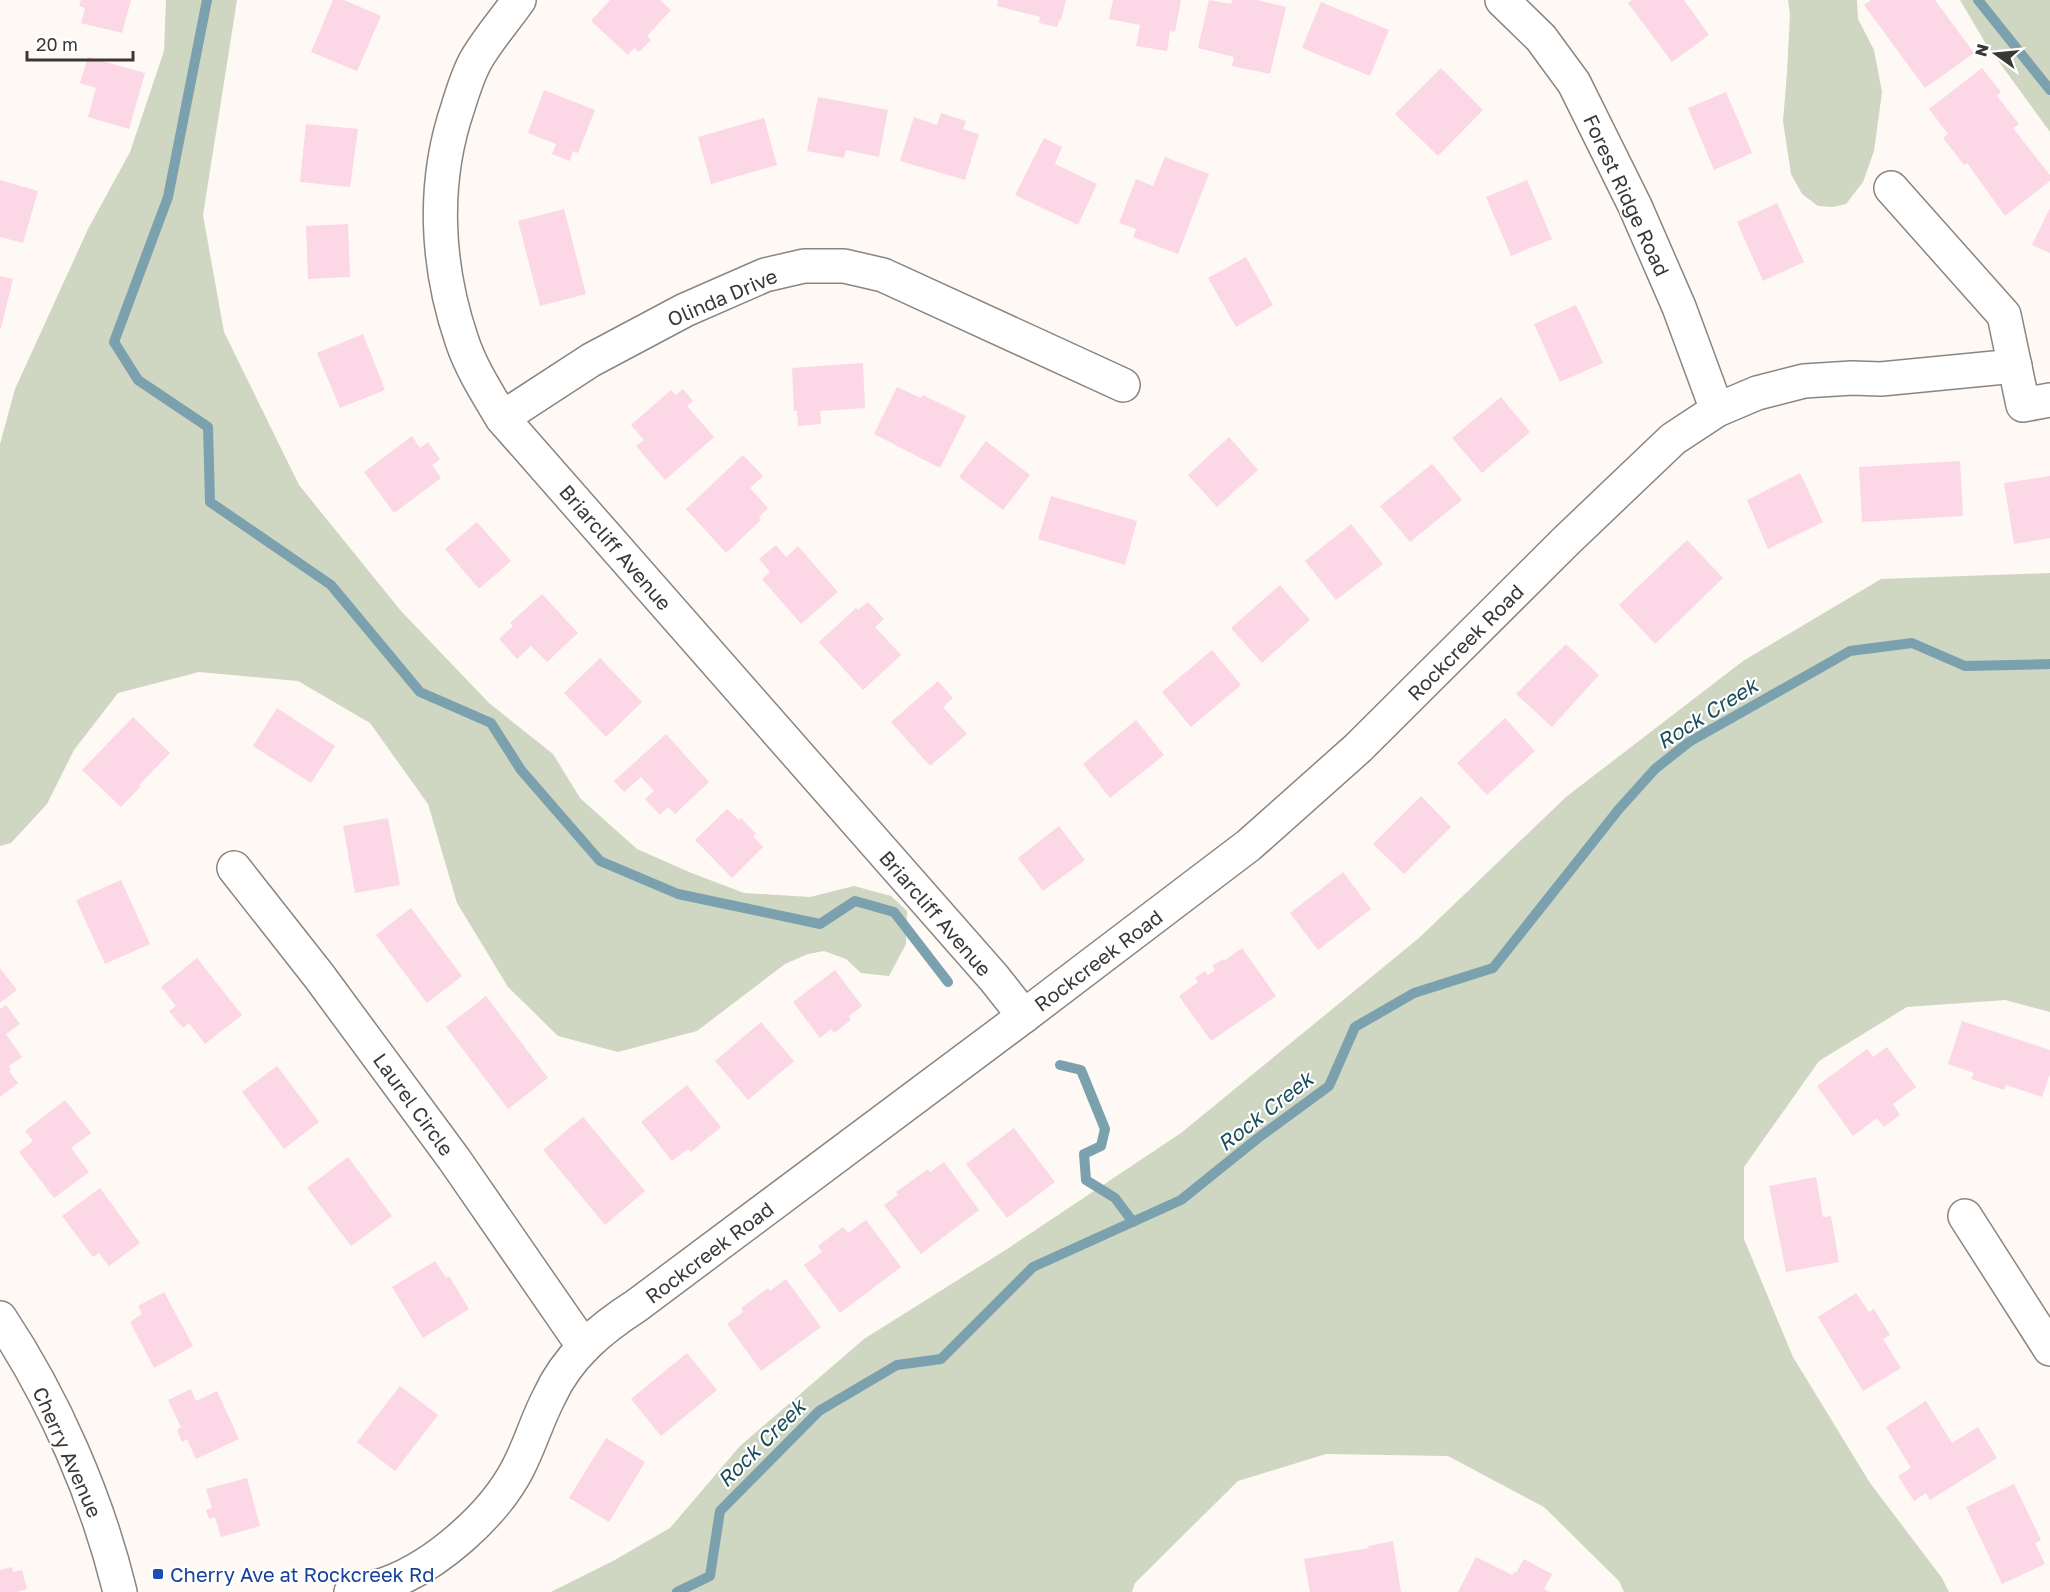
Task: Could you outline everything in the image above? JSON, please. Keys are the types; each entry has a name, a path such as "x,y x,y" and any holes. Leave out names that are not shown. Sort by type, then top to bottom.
{"street":[{"name":"Briarcliff Avenue","path":"519,0 476,60 467,79 450,130 441,183 440,226 445,280 462,342 480,381 502,418 994,978 1024,1016"},
{"name":"Forest Ridge Road","path":"1502,0 1540,38 1574,83 1635,206 1679,307 1717,410"},
{"path":"1891,188 2004,315 2023,405 2050,400"},
{"name":"Olinda Drive","path":"502,418 591,360 685,310 765,275 804,266 844,266 883,275 1123,385"},
{"name":"Rockcreek Road","path":"351,1592 387,1584 428,1562 466,1534 497,1500 518,1469 549,1395 572,1359 609,1324 1024,1016 1249,845 1358,748 1566,541 1673,440 1717,410 1757,393 1803,381 1852,378 1881,380 2015,366"},
{"name":"Laurel Circle","path":"234,868 319,976 447,1149 584,1347"},
{"path":"1965,1216 2050,1349"},
{"name":"Cherry Avenue","path":"0,1318 54,1413 93,1502 112,1558 120,1592"}],"green space":[{"path":"166,0 237,0 203,215 224,332 299,485 401,611 489,703 553,754 580,798 637,849 744,893 810,897 854,886 891,896 907,911 906,944 889,976 861,973 846,959 824,951 808,954 785,964 697,1031 618,1052 558,1036 508,987 457,903 428,804 370,723 298,681 199,672 118,693 74,750 47,804 11,843 0,846 0,444 15,389 88,229 130,152 164,51"},
{"path":"1788,0 1857,0 1858,19 1874,50 1882,92 1874,151 1863,182 1846,204 1833,207 1818,206 1802,194 1791,174 1783,121 1790,14"},
{"path":"1960,0 2050,0 2050,132 1986,44"},
{"path":"2050,573 2050,1012 2005,1000 1907,1007 1819,1061 1744,1167 1744,1239 1793,1357 1870,1483 1942,1578 1949,1592 1624,1592 1619,1581 1544,1507 1448,1456 1326,1454 1238,1481 1135,1583 1132,1592 551,1592 613,1561 670,1528 740,1446 864,1339 1004,1251 1181,1133 1419,938 1566,797 1743,661 1881,579"}],"building":[{"path":"81,0 131,0 122,33 81,23 85,8 79,6"},
{"path":"333,0 344,0 381,16 357,71 311,52"},
{"path":"610,0 660,0 671,10 647,36 651,40 639,52 634,48 628,55 591,21"},
{"path":"998,0 1066,0 1057,27 1039,23 1040,17 997,6"},
{"path":"1113,0 1181,0 1175,32 1170,31 1167,51 1136,46 1140,25 1109,19"},
{"path":"1209,0 1231,4 1232,0 1257,0 1286,7 1270,74 1232,66 1234,57 1198,48"},
{"path":"1632,0 1684,0 1709,35 1672,62 1628,3"},
{"path":"1871,0 1935,0 1974,53 1925,88 1864,5"},
{"path":"1321,2 1389,30 1370,76 1302,48"},
{"path":"88,57 145,73 129,129 88,117 96,88 80,83"},
{"path":"1441,68 1483,110 1438,156 1395,114"},
{"path":"1982,68 2001,92 1997,96 2019,124 2013,128 2050,175 2050,181 2005,216 1967,163 1964,165 1943,138 1948,134 1929,109"},
{"path":"544,90 595,110 578,153 573,151 570,161 552,154 556,144 528,133"},
{"path":"1726,92 1752,153 1714,170 1688,108"},
{"path":"818,97 888,110 879,157 846,150 844,158 807,151"},
{"path":"941,113 966,121 963,129 979,134 965,180 900,161 914,117 937,125"},
{"path":"764,118 777,165 711,184 698,137"},
{"path":"306,124 358,129 350,187 300,182"},
{"path":"1044,138 1062,147 1055,164 1097,184 1078,225 1015,195"},
{"path":"1165,157 1209,174 1178,254 1133,237 1136,229 1119,223 1136,179 1153,186"},
{"path":"0,180 38,191 23,243 0,237"},
{"path":"1527,180 1552,239 1511,256 1486,197"},
{"path":"1777,203 1804,262 1763,281 1737,222"},
{"path":"2050,208 2050,253 2032,245"},
{"path":"564,209 586,294 540,306 518,221"},
{"path":"348,224 350,277 308,279 306,226"},
{"path":"1246,257 1273,305 1236,327 1208,278"},
{"path":"0,276 13,279 1,328 0,328"},
{"path":"1576,305 1603,363 1560,382 1534,324"},
{"path":"363,334 385,390 340,408 317,353"},
{"path":"863,363 865,408 820,411 821,424 798,426 797,411 794,411 792,368"},
{"path":"897,387 921,398 923,395 966,416 940,468 874,434"},
{"path":"683,389 693,401 687,406 714,437 665,480 636,446 644,440 631,425 671,390 676,395"},
{"path":"1501,397 1530,432 1482,473 1452,438"},
{"path":"412,436 420,448 428,442 440,459 432,465 441,478 394,513 364,472"},
{"path":"1229,437 1258,470 1217,507 1188,475"},
{"path":"986,441 1030,475 1003,510 959,477"},
{"path":"743,455 763,476 750,488 768,508 759,517 761,520 726,553 686,509"},
{"path":"1960,461 1963,516 1862,522 1859,467"},
{"path":"1432,464 1462,500 1410,542 1380,506"},
{"path":"1800,473 1823,522 1768,549 1747,500"},
{"path":"2050,476 2050,538 2014,544 2004,483"},
{"path":"1051,496 1137,521 1125,565 1038,539"},
{"path":"477,522 511,561 479,589 445,549"},
{"path":"1351,524 1383,564 1336,600 1305,561"},
{"path":"1687,540 1723,578 1655,644 1619,605"},
{"path":"776,545 786,557 798,546 838,592 801,624 762,579 770,572 759,559"},
{"path":"1280,585 1310,620 1262,663 1231,628"},
{"path":"542,594 578,633 547,662 531,646 517,659 499,639 513,626 510,623"},
{"path":"868,602 884,619 875,627 901,655 863,690 819,642 856,608 858,610"},
{"path":"1566,644 1599,675 1552,727 1516,694"},
{"path":"1212,650 1241,685 1191,727 1162,692"},
{"path":"600,658 642,702 606,737 564,693"},
{"path":"938,681 953,698 943,707 967,734 930,766 891,722"},
{"path":"277,708 335,746 311,783 253,746"},
{"path":"133,717 170,753 121,807 82,770"},
{"path":"1505,718 1535,751 1487,795 1457,763"},
{"path":"1136,720 1164,755 1110,798 1083,764"},
{"path":"666,734 709,782 675,814 668,807 660,815 645,799 654,791 641,777 624,792 614,781"},
{"path":"1421,796 1451,827 1404,874 1373,844"},
{"path":"727,809 739,820 741,818 756,834 753,836 763,847 732,878 695,840"},
{"path":"388,818 400,885 355,893 343,826"},
{"path":"1059,826 1085,860 1043,891 1018,858"},
{"path":"1343,872 1371,909 1318,950 1290,913"},
{"path":"121,880 150,944 105,964 76,900"},
{"path":"411,908 462,976 427,1003 376,935"},
{"path":"1242,948 1276,996 1211,1041 1179,996 1198,982 1195,978 1205,971 1208,975 1215,970 1212,966 1223,959 1224,961"},
{"path":"197,958 242,1015 205,1044 189,1023 183,1028 169,1011 176,1006 161,987"},
{"path":"0,968 17,990 0,1003"},
{"path":"835,970 862,1006 849,1016 851,1020 834,1033 831,1029 820,1038 793,1002"},
{"path":"486,996 548,1078 508,1109 446,1027"},
{"path":"6,1005 20,1024 6,1034 22,1057 9,1066 11,1069 9,1071 18,1083 0,1097 0,1009"},
{"path":"1962,1021 2050,1050 2050,1074 2042,1097 2006,1085 2004,1090 1971,1079 1974,1073 1948,1064"},
{"path":"761,1022 794,1061 748,1100 715,1061"},
{"path":"1887,1047 1916,1087 1893,1104 1900,1115 1884,1127 1877,1118 1853,1136 1817,1086 1867,1049 1873,1057"},
{"path":"277,1066 319,1122 284,1149 242,1092"},
{"path":"687,1085 721,1127 691,1152 688,1149 672,1161 641,1122"},
{"path":"65,1100 91,1133 71,1148 89,1172 54,1198 19,1152 33,1141 25,1131"},
{"path":"583,1117 645,1191 605,1225 543,1150"},
{"path":"1014,1128 1055,1182 1007,1218 966,1164"},
{"path":"348,1157 392,1216 351,1246 307,1188"},
{"path":"944,1162 979,1210 921,1254 884,1205 898,1195 896,1192 928,1169 930,1172"},
{"path":"1816,1177 1823,1217 1831,1216 1839,1262 1786,1272 1769,1186"},
{"path":"100,1188 140,1243 109,1266 99,1253 93,1257 62,1216"},
{"path":"866,1220 901,1267 840,1313 804,1265 822,1252 818,1246 843,1227 848,1233"},
{"path":"435,1261 446,1278 449,1276 469,1309 423,1338 392,1287"},
{"path":"786,1279 821,1327 761,1371 727,1324 743,1312 741,1308 768,1288 770,1291"},
{"path":"164,1292 193,1346 154,1368 130,1322 142,1314 138,1306"},
{"path":"1856,1293 1869,1312 1874,1309 1890,1335 1883,1339 1901,1368 1863,1391 1818,1317"},
{"path":"687,1353 717,1390 661,1436 631,1399"},
{"path":"400,1386 438,1415 395,1471 357,1442"},
{"path":"191,1389 196,1401 217,1391 239,1439 196,1459 187,1439 182,1442 177,1430 181,1427 168,1400"},
{"path":"1926,1401 1952,1443 1978,1427 1997,1458 1930,1500 1926,1493 1914,1501 1898,1476 1911,1468 1886,1427"},
{"path":"606,1438 645,1462 609,1522 569,1498"},
{"path":"247,1478 260,1526 221,1537 215,1517 209,1519 206,1510 212,1508 206,1489"},
{"path":"2014,1484 2041,1540 2035,1543 2045,1564 2002,1584 1966,1507"},
{"path":"1393,1541 1401,1592 1310,1592 1304,1559 1369,1548 1368,1546"},
{"path":"1476,1557 1512,1575 1516,1573 1524,1559 1552,1574 1544,1589 1550,1592 1458,1592"},
{"path":"12,1567 13,1572 22,1570 27,1589 17,1592 0,1592 0,1570"}],"waterway":[{"path":"207,0 168,197 114,342 138,380 208,427 210,502 331,585 420,692 491,723 521,770 600,861 678,894 820,924 855,901 894,912 948,982"},
{"path":"1978,0 2050,90"},
{"name":"Rock Creek","path":"677,1592 710,1576 720,1511 819,1411 897,1365 941,1359 1033,1267 1181,1200 1258,1138 1329,1086 1355,1027 1414,993 1493,968 1619,809 1655,769 1689,742 1850,651 1912,643 1965,666 2050,664"},
{"path":"1060,1065 1081,1070 1105,1129 1101,1146 1084,1154 1086,1180 1115,1198 1133,1222"}],"place":[{"name":"Cherry Ave at Rockcreek Rd","path":"158,1574"}]}
